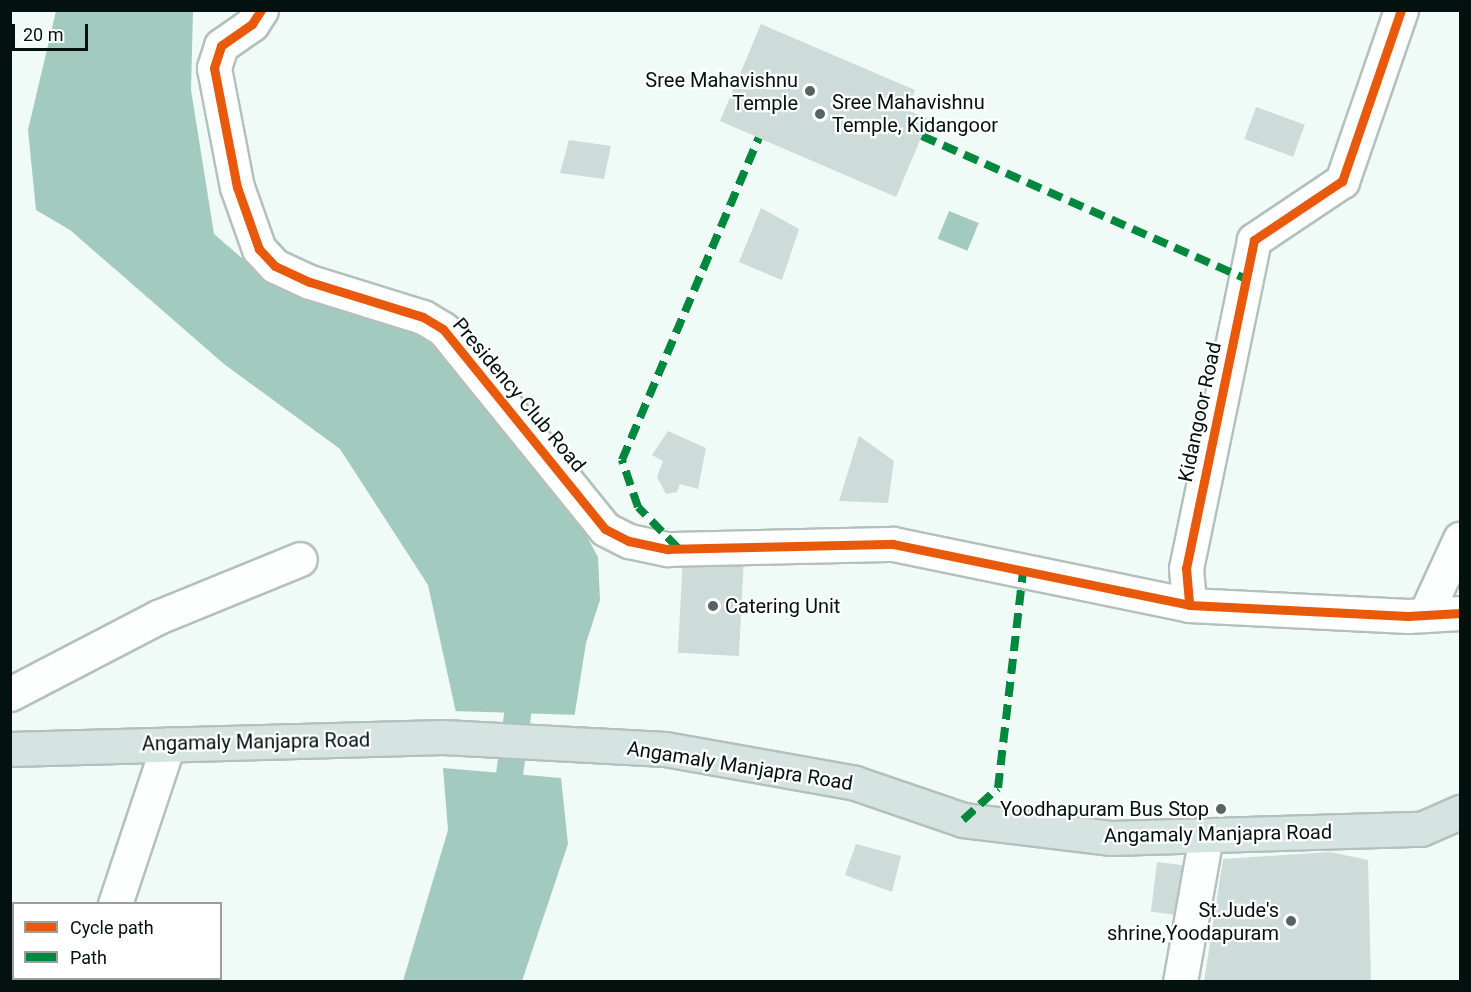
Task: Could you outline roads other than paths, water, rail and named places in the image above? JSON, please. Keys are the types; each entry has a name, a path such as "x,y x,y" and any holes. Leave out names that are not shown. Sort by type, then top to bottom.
{"main road":[{"name":"Angamaly Manjapra Road","path":"10,749 168,745 296,737 458,737 665,749 833,779 974,821 1112,838 1421,829 1461,812"}],"street":[{"name":"Presidency Club Road","path":"261,10 252,24 220,46 214,68 237,187 259,249 275,266 310,282 423,317 443,328 605,529 618,537 668,549 893,544 1189,605"},
{"name":"Kidangoor Road","path":"1189,605 1185,568 1254,240 1341,181 1401,10"},
{"path":"1425,615 1461,538"},
{"path":"10,694 158,617 300,560"},
{"path":"1189,605 1425,615 1461,613"},
{"path":"115,902 168,745"},
{"path":"1180,981 1206,836"}],"waterway":[{"path":"504,811 521,685"}],"place":[{"name":"Sree Mahavishnu Temple","path":"810,91"},
{"name":"Sree Mahavishnu Temple, Kidangoor","path":"820,114"},
{"name":"Catering Unit","path":"713,606"},
{"name":"Yoodhapuram Bus Stop","path":"1221,809"},
{"name":"St.Jude's shrine,Yoodapuram","path":"1291,921"}]}
